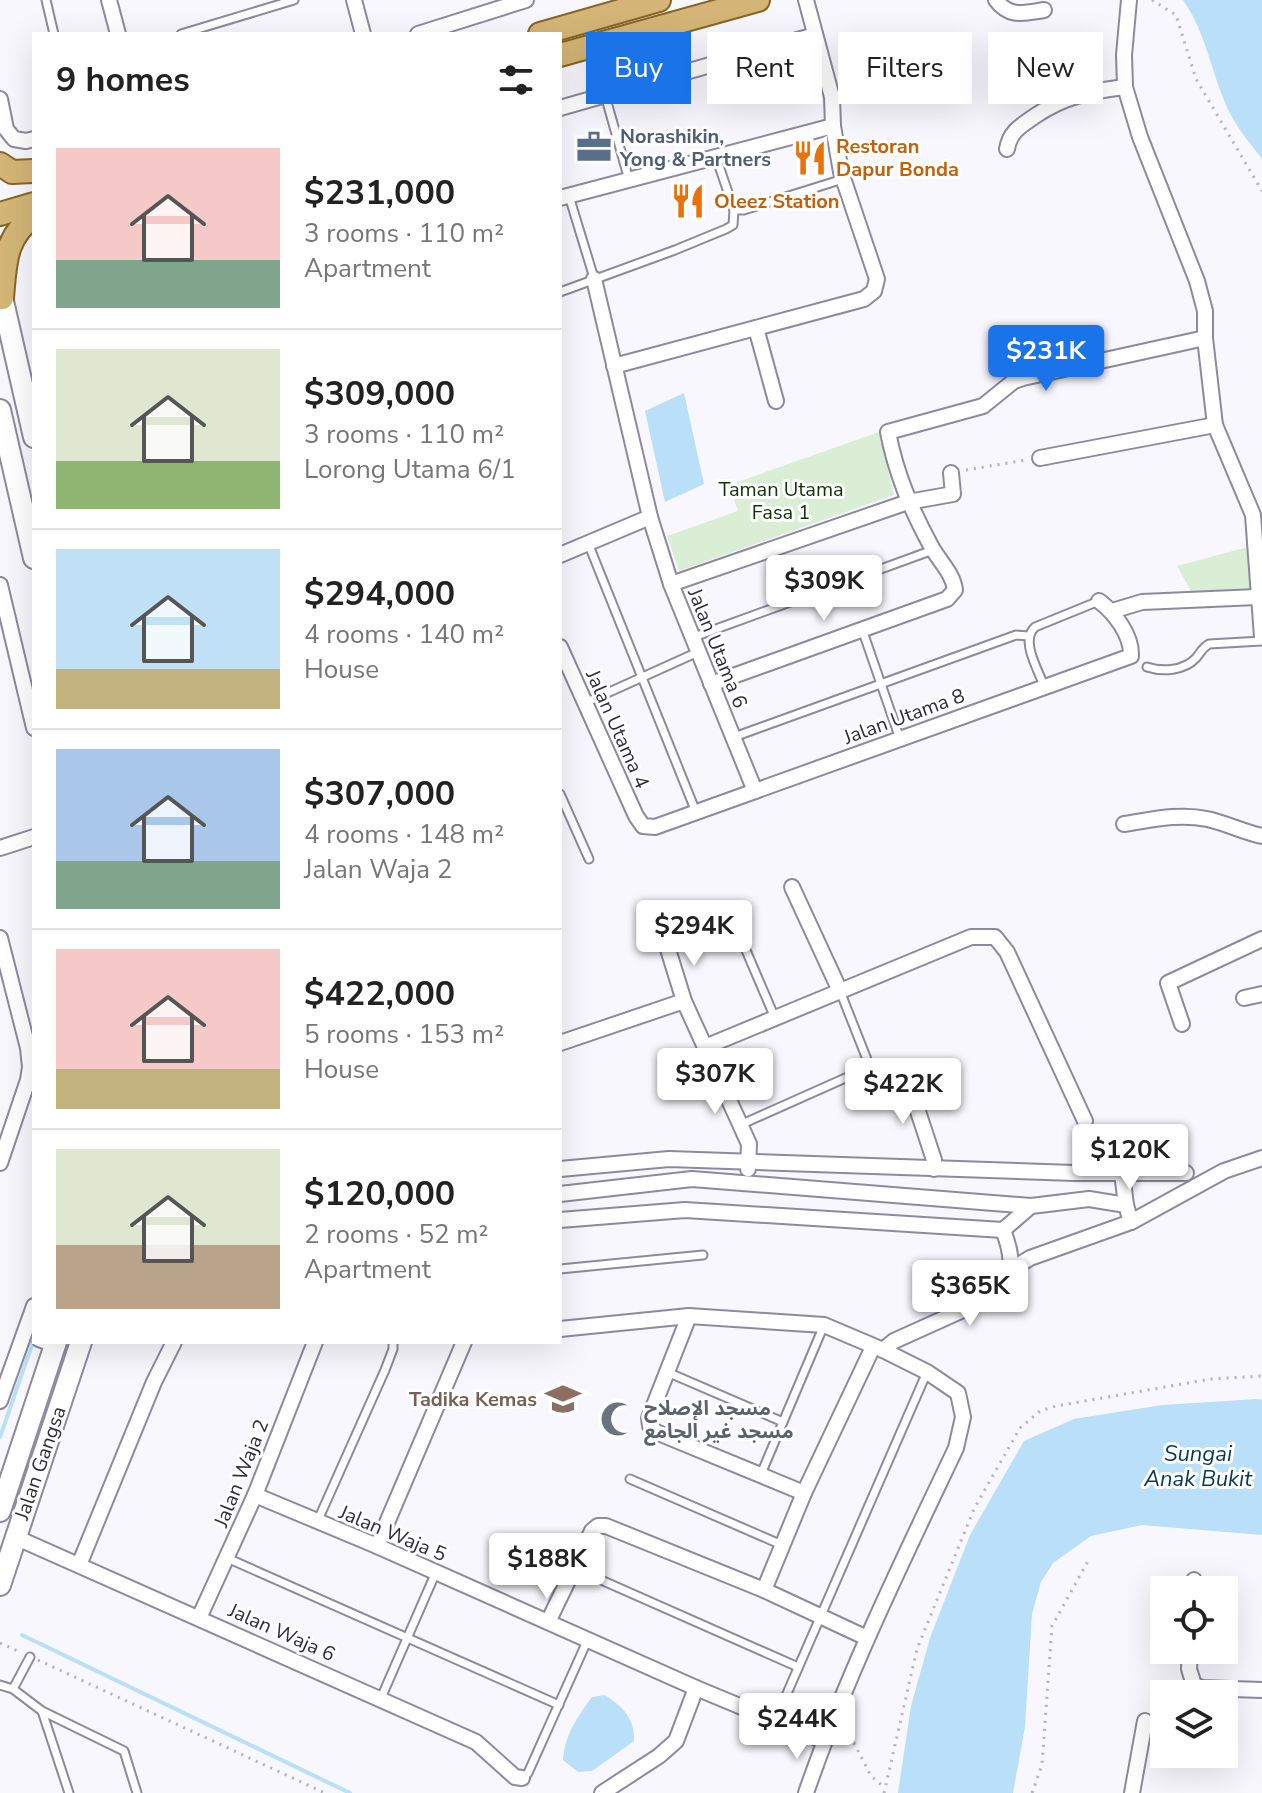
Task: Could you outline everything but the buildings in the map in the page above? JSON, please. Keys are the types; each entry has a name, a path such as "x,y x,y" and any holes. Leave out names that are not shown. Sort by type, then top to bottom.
{"main road":[{"path":"547,32 659,0"},
{"path":"562,54 758,0"},
{"path":"0,164 12,172 32,171"},
{"path":"0,188 32,179"},
{"path":"0,214 32,205"},
{"path":"32,218 17,231 7,250 1,293 32,428"},
{"path":"0,410 32,549"},
{"name":"Jalan Gangsa","path":"0,1511 40,1344"},
{"name":"Jalan Gangsa","path":"0,1585 80,1344"}],"street":[{"path":"109,0 117,32"},
{"path":"354,0 362,32"},
{"path":"424,32 526,0"},
{"path":"806,0 814,32"},
{"path":"996,0 1002,9 1013,14 1044,10"},
{"path":"1129,0 1124,55 1125,87 1140,137 1197,281 1205,311 1215,425 1258,515 1257,597 1262,639"},
{"path":"614,366 864,299 874,291 877,279 843,179 833,126 832,97 822,61"},
{"path":"1007,149 1009,137 1018,128 1054,103 1095,90 1125,87"},
{"path":"0,99 6,129 14,139 32,140"},
{"path":"562,107 586,100"},
{"path":"564,197 833,126"},
{"path":"562,554 650,517 594,279"},
{"path":"756,328 776,401"},
{"path":"711,684 947,599 955,590 954,580 933,550 908,502 896,471 888,432 983,406 1014,381 1023,378 1205,338"},
{"path":"1040,458 1215,425"},
{"path":"671,584 908,502 953,494 951,473"},
{"name":"Jalan Utama 6","path":"650,517 671,584 755,791"},
{"path":"0,585 32,720"},
{"path":"1099,601 1112,611 1142,602 1257,597"},
{"name":"Jalan Utama 8","path":"643,826 655,827 1131,656 1132,645 1112,611"},
{"name":"Jalan Utama 4","path":"564,668 585,703 643,826"},
{"path":"1124,824 1193,817 1262,836"},
{"path":"0,848 32,838"},
{"path":"792,887 840,991"},
{"path":"705,1047 971,937 995,937 1007,952 1085,1121"},
{"path":"0,938 30,1067 0,1163"},
{"path":"1182,1024 1168,983 1262,939"},
{"path":"667,946 684,1001 749,1144 747,1181"},
{"path":"1244,998 1262,994"},
{"path":"562,1042 684,1001"},
{"path":"907,1078 934,1160 934,1169"},
{"path":"1011,1270 1030,1258 1131,1222 1224,1171 1262,1158"},
{"path":"562,1169 669,1159 934,1169 1186,1173"},
{"path":"586,1166 588,1191"},
{"path":"1122,1173 1131,1222"},
{"path":"562,1194 692,1179 1031,1206 1089,1199 1126,1205"},
{"path":"562,1220 685,1210 1003,1230 1031,1206"},
{"path":"764,1590 804,1493 878,1348 996,1295 1008,1282 1011,1270 1003,1230"},
{"path":"689,1316 649,1418 650,1426 656,1432 804,1493"},
{"path":"562,1329 689,1316 824,1325 927,1372 958,1393 963,1417 956,1448 867,1638 806,1793"},
{"path":"0,1401 39,1344"},
{"path":"79,1565 154,1382 173,1344"},
{"name":"Jalan Waja 2","path":"199,1618 255,1495 314,1344"},
{"path":"377,1546 463,1344"},
{"name":"Jalan Waja 5","path":"255,1495 824,1741"},
{"path":"548,1622 592,1531 598,1526 606,1526 764,1590 867,1638"},
{"name":"Jalan Waja 6","path":"15,1537 476,1742 515,1777 522,1778"},
{"path":"1189,1664 1194,1685 1202,1688 1262,1690"},
{"path":"602,1793 676,1741 696,1688"},
{"path":"1132,1793 1145,1721"}],"lane":[{"path":"46,0 54,32"},
{"path":"188,32 294,0"},
{"path":"608,104 629,180"},
{"path":"562,291 733,225 734,210 716,157"},
{"path":"734,210 744,210 843,179"},
{"path":"564,197 594,279"},
{"path":"588,543 696,812"},
{"path":"585,703 641,678 695,645 933,550"},
{"path":"1028,636 1035,627 1099,601"},
{"path":"862,629 900,739"},
{"path":"734,737 1016,635 1028,636"},
{"path":"1028,636 1044,687"},
{"path":"1147,667 1164,670 1183,666 1209,644 1262,639"},
{"path":"562,798 589,859"},
{"path":"730,913 775,1018"},
{"path":"740,1125 870,1067 840,991"},
{"path":"562,1269 703,1255"},
{"path":"761,1476 824,1325"},
{"path":"317,1522 385,1370 393,1344"},
{"path":"667,1372 783,1422"},
{"path":"775,1721 927,1372"},
{"path":"630,1479 782,1545"},
{"path":"227,1558 559,1705"},
{"path":"574,1568 798,1667"},
{"path":"381,1698 436,1572"},
{"path":"522,1778 528,1773 588,1639"},
{"path":"13,1689 30,1657"},
{"path":"0,1685 13,1689 42,1711 124,1751 137,1793"},
{"path":"42,1711 69,1793"}],"path":[{"path":"1152,0 1176,15 1196,79 1262,191"},
{"path":"951,473 1040,458"},
{"path":"884,1790 917,1649 974,1509 1020,1428 1040,1411 1056,1406 1211,1379 1262,1376"},
{"path":"1032,1793 1042,1765 1052,1626 1088,1561"},
{"path":"0,1643 325,1793"},
{"path":"824,1741 854,1743 871,1776 884,1790"}],"green space":[{"name":"Taman Utama Fasa 1","path":"879,432 894,495 679,571 667,536 738,511 729,485"},
{"path":"1248,547 1252,595 1194,596 1177,566"}],"water":[{"path":"1183,0 1262,0 1262,159 1232,117 1198,28"},
{"path":"684,393 704,484 665,502 645,411"},
{"name":"Sungai Anak Bukit","path":"1262,1400 1262,1535 1142,1525 1091,1536 1053,1563 1041,1582 1032,1614 1025,1727 1013,1793 898,1793 911,1706 930,1638 970,1535 1024,1441 1074,1419 1162,1405"},
{"path":"605,1695 627,1714 634,1741 592,1771 578,1772 563,1760 566,1743 592,1697"}],"waterway":[{"path":"0,1437 32,1344"},
{"path":"22,1635 350,1793"}],"place":[{"name":"Norashikin, Yong & Partners","path":"594,147"},
{"name":"Restoran Dapur Bonda","path":"810,158"},
{"name":"Oleez Station","path":"688,201"},
{"name":"Tadika Kemas","path":"563,1399"},
{"name":"مسجد الإصلاح مسجد غير الجامع","path":"618,1419"}]}
